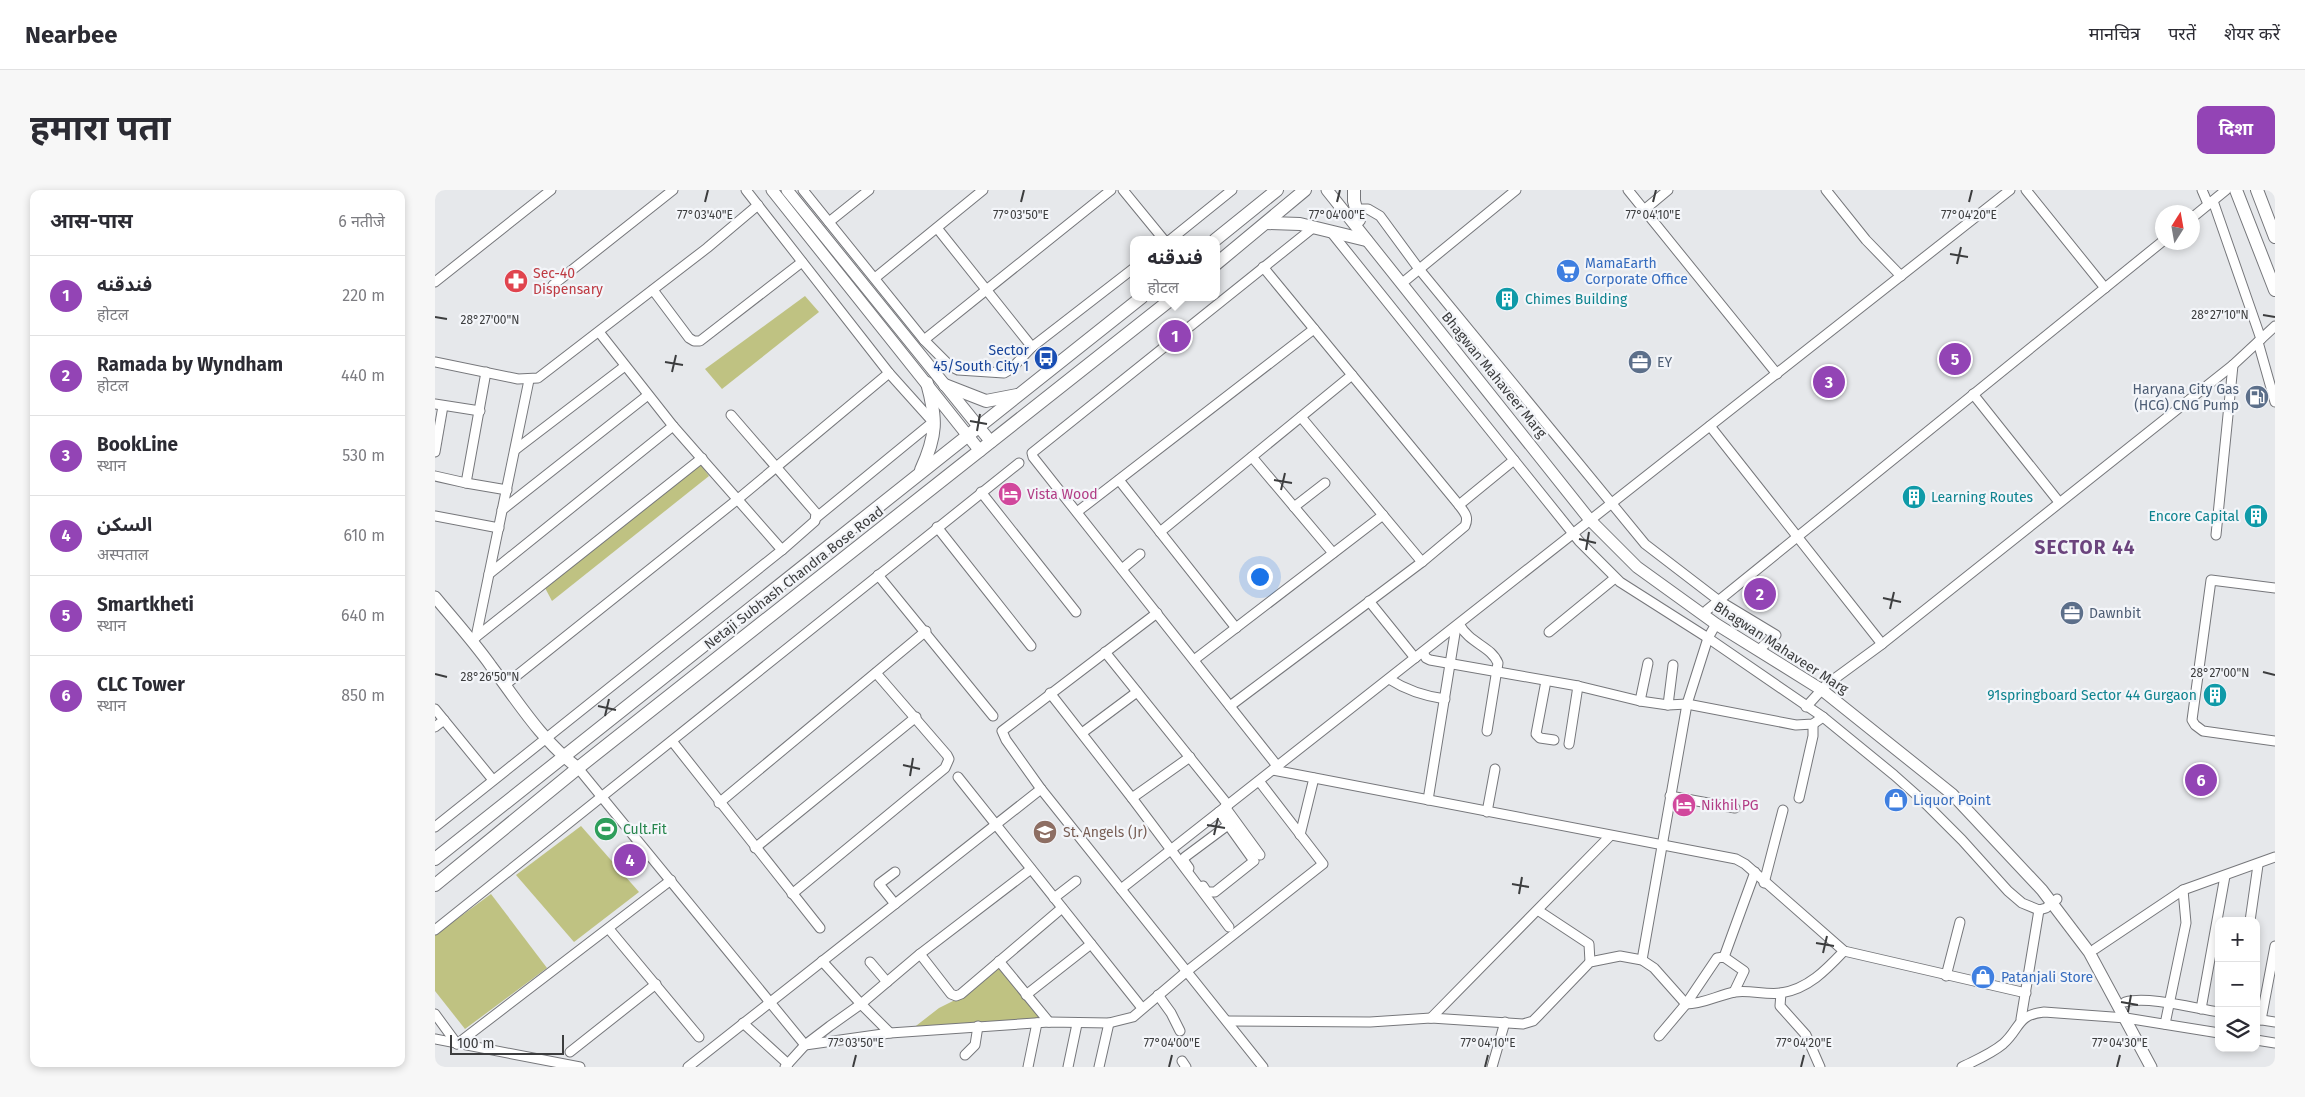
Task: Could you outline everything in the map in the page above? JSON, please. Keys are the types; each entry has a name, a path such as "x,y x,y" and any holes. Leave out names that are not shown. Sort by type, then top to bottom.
{"main road":[{"path":"1220,236 1277,190"},
{"path":"1220,261 1305,190"},
{"path":"1354,190 1357,214"},
{"path":"2236,190 2275,290"},
{"path":"2257,190 2275,237"},
{"path":"1266,223 1289,222 1366,240"},
{"name":"Netaji Subhash Chandra Bose Road","path":"435,859 1137,301"},
{"name":"Netaji Subhash Chandra Bose Road","path":"435,885 578,768 1169,301"},
{"path":"921,473 936,425 934,408 927,383"},
{"path":"945,385 986,401 1019,395"}],"street":[{"path":"435,282 551,190"},
{"path":"553,284 673,190"},
{"path":"435,828 544,738 782,550 817,517 933,422 889,373 746,190"},
{"path":"772,190 927,383 974,431 991,442"},
{"path":"787,190 945,385 974,431 980,451"},
{"path":"803,190 924,340 950,366 958,370 995,374 1011,369 1032,347 1130,271"},
{"path":"829,222 869,190"},
{"path":"875,278 983,190"},
{"path":"924,340 1111,190"},
{"path":"1123,190 1161,236"},
{"path":"1175,236 1232,190"},
{"name":"Bhagwan Mahaveer Marg","path":"1327,190 1593,518 1637,567 1716,624 1824,688"},
{"name":"Bhagwan Mahaveer Marg","path":"1336,190 1357,214 1406,280 1593,518 1641,562 1707,610 1824,688 1952,794 2055,901 2095,949 2125,1002 2151,1067"},
{"path":"1406,280 1515,190"},
{"path":"1628,190 1777,374"},
{"path":"1644,210 1669,190"},
{"path":"1826,190 1867,240 1901,276"},
{"path":"1121,889 2010,190"},
{"path":"2026,190 2105,288"},
{"path":"2202,190 2211,202 2259,340 2275,402"},
{"path":"2200,211 2226,190"},
{"path":"435,362 529,380 538,378 653,290 758,206"},
{"path":"1357,214 1375,211 1419,269 1645,544 1718,600 1776,635 1763,646"},
{"path":"937,228 1032,347"},
{"path":"1314,228 1034,450 1033,457 1230,706 1276,768 1314,778 1736,859 1755,872 1764,883 1844,951 2026,994"},
{"path":"1331,232 1573,534 1615,578 1708,638 1823,718 1921,799 2015,898 2027,907 2039,910 2046,908 2055,901"},
{"path":"1707,610 2155,247"},
{"path":"653,290 689,338 694,341 700,341 802,262"},
{"path":"1230,706 1422,562 1465,526 1467,515 1263,267"},
{"path":"1806,706 1824,688 1883,644 2059,502 2233,366 2275,326"},
{"path":"1077,512 1314,329"},
{"path":"599,332 673,426 782,550"},
{"path":"515,450 625,366"},
{"path":"2216,535 2233,366"},
{"path":"466,483 486,372"},
{"path":"505,685 738,498 889,373"},
{"path":"1159,532 1352,375"},
{"path":"476,640 529,380"},
{"path":"502,510 648,394"},
{"path":"1973,394 2059,502"},
{"path":"435,452 439,405 480,411"},
{"path":"731,415 816,513 817,517"},
{"path":"1301,417 1422,562"},
{"path":"489,574 673,426"},
{"path":"1710,426 1883,644"},
{"path":"1252,457 1333,554"},
{"path":"476,640 702,458"},
{"path":"1459,505 1514,460"},
{"path":"435,930 1019,462"},
{"path":"435,476 507,490"},
{"path":"1119,480 1236,628"},
{"path":"1294,507 1325,483"},
{"path":"981,492 1076,612"},
{"path":"1194,660 1383,515"},
{"path":"435,516 499,528"},
{"path":"937,528 1031,646"},
{"path":"1122,569 1140,554"},
{"path":"878,575 993,716"},
{"path":"1549,632 1615,578"},
{"path":"2275,588 2211,580 2193,720 2195,725 2203,731 2275,741"},
{"path":"435,597 476,640 505,685 544,738 563,757 578,768 602,796 805,1046"},
{"path":"1369,602 1419,655 1427,658 1578,686 1640,701 1668,705 1687,704 1769,721 1806,726 1823,718"},
{"path":"1676,617 1687,603"},
{"path":"1157,613 1002,731 1006,740 1041,789 1263,1067"},
{"path":"1642,960 1687,704 1708,638 1716,624"},
{"path":"1428,800 1457,625"},
{"path":"1457,625 1473,642 1495,656 1498,663 1487,731"},
{"path":"719,803 925,631"},
{"path":"1105,652 1190,757 1224,808 1260,854"},
{"path":"1640,701 1648,663"},
{"path":"1668,705 1673,665"},
{"path":"792,894 945,768 949,760 916,717 876,673"},
{"path":"1389,679 1403,688 1429,697 1445,699"},
{"path":"1546,681 1536,734 1540,738 1555,740"},
{"path":"1569,744 1578,686"},
{"path":"1082,733 1137,692"},
{"path":"1050,693 1229,927"},
{"path":"435,710 493,780"},
{"path":"755,848 916,717"},
{"path":"435,727 444,720"},
{"path":"1799,798 1813,739 1813,724"},
{"path":"672,740 719,803 820,928"},
{"path":"1132,798 1190,757"},
{"path":"1487,812 1495,769"},
{"path":"958,777 1142,1008"},
{"path":"1300,835 1314,778"},
{"path":"805,1046 890,1033 1049,1022 1077,1024 1109,1023 1133,1016 1323,864 1259,781"},
{"path":"688,1067 768,1002 1041,789"},
{"path":"1670,796 1735,808"},
{"path":"1224,808 1228,825 1254,861 1215,892 1210,893 1185,863 1184,859 1228,825"},
{"path":"1764,883 1783,810"},
{"path":"1431,1018 1610,836"},
{"path":"2095,949 2183,890 2275,857"},
{"path":"2251,917 2258,864"},
{"path":"743,1023 786,1066 805,1046 861,1004 920,954 1031,869"},
{"path":"895,872 879,884 895,904"},
{"path":"1724,957 1755,872"},
{"path":"2201,1009 2225,876"},
{"path":"457,1044 671,880"},
{"path":"1055,898 1076,881"},
{"path":"2165,1024 2186,923 2183,890"},
{"name":"Bhagwan Mahaveer Marg","path":"2055,901 2130,1018 2158,1067"},
{"path":"920,954 951,994 956,996 961,994 1062,908"},
{"path":"1539,910 1589,944 1590,962"},
{"path":"1962,1067 1996,1050 2006,1042 2021,1019 2039,910"},
{"path":"1946,976 1960,922"},
{"path":"609,929 699,1037"},
{"path":"1026,995 1091,944"},
{"path":"2260,1010 2275,946"},
{"path":"1686,1004 1712,1000 1734,992 1781,993 1811,982 1825,972 1844,951"},
{"path":"1227,1021 1370,1022 1431,1018 1523,1024 1533,1021 1590,962 1620,956 1642,960 1654,968 1686,1004"},
{"path":"1659,1036 1686,1004 1717,958 1724,957 1744,971 1734,992"},
{"path":"822,961 890,1033"},
{"path":"999,961 1049,1022"},
{"path":"870,962 887,982"},
{"path":"570,1052 656,984"},
{"path":"1781,993 1780,1006 1806,1035 1820,1067"},
{"path":"1158,995 1171,1013 1180,1031"},
{"path":"2125,1002 2133,1000 2215,1011"},
{"path":"2021,1019 2031,1014 2044,1012 2130,1018 2215,1032"},
{"path":"435,1014 457,1044"},
{"path":"2260,1019 2275,1022"},
{"path":"1492,1067 1505,1022"},
{"path":"1028,1067 1037,1023"},
{"path":"1099,1067 1109,1023"},
{"path":"1068,1067 1077,1024"},
{"path":"965,1055 975,1045 978,1026"},
{"path":"435,1039 580,1067"},
{"path":"2260,1041 2275,1043"}],"green space":[{"path":"805,296 819,312 722,389 705,369"},
{"path":"701,465 709,476 552,601 544,586"},
{"path":"581,826 639,892 574,942 516,875"},
{"path":"491,894 547,968 465,1029 435,991 435,935"},
{"path":"999,964 1044,1020 912,1029 939,1008 955,1000"}],"place":[{"name":"MamaEarth Corporate Office","path":"1568,271"},
{"name":"Sec-40 Dispensary","path":"516,281"},
{"name":"Chimes Building","path":"1507,299"},
{"name":"فندقنه","path":"1175,336"},
{"name":"Sector 45/South City 1","path":"1046,358"},
{"name":"Smartkheti","path":"1955,359"},
{"name":"EY","path":"1640,362"},
{"name":"BookLine","path":"1829,382"},
{"name":"Haryana City Gas (HCG) CNG Pump","path":"2257,397"},
{"name":"Vista Wood","path":"1010,494"},
{"name":"Learning Routes","path":"1914,497"},
{"name":"Encore Capital","path":"2256,516"},
{"name":"Ramada by Wyndham","path":"1760,594"},
{"name":"Dawnbit","path":"2072,613"},
{"name":"91springboard Sector 44 Gurgaon","path":"2215,695"},
{"name":"CLC Tower","path":"2201,780"},
{"name":"Liquor Point","path":"1896,800"},
{"name":"Nikhil PG","path":"1684,805"},
{"name":"Cult.Fit","path":"606,829"},
{"name":"St. Angels (Jr)","path":"1045,832"},
{"name":"السكن","path":"630,860"},
{"name":"Patanjali Store","path":"1983,977"}],"district":[{"name":"SECTOR 44","path":"2085,547"}]}
